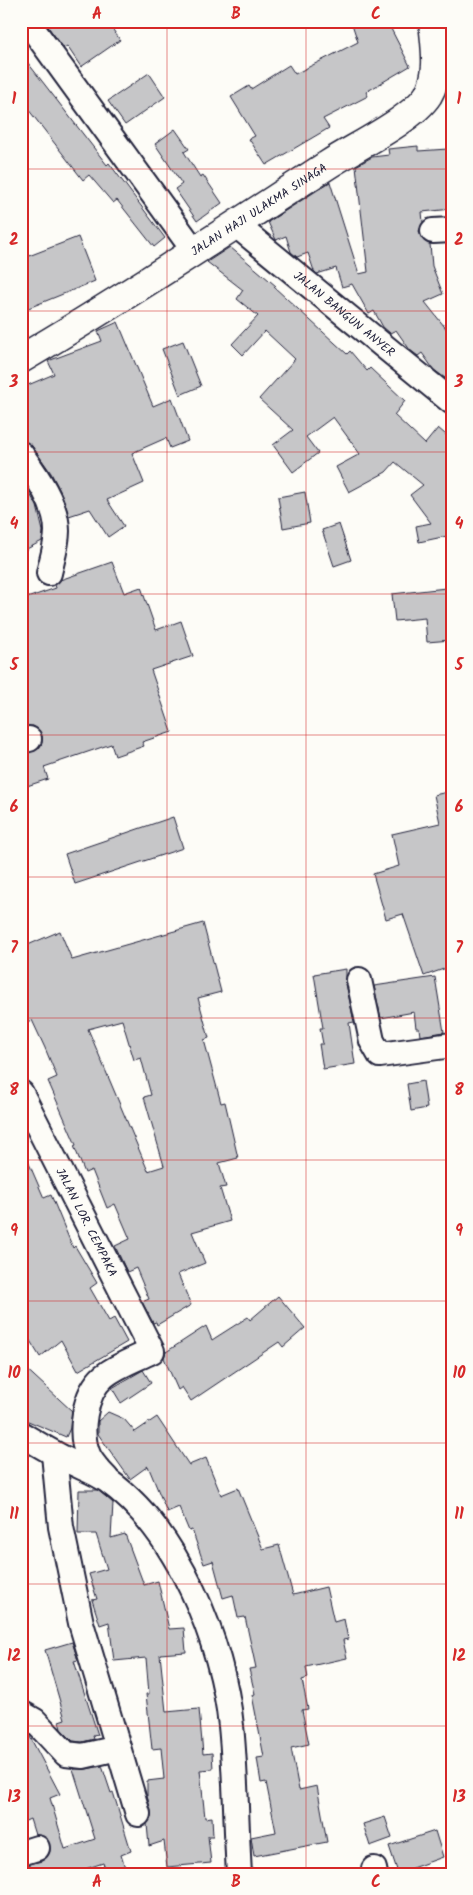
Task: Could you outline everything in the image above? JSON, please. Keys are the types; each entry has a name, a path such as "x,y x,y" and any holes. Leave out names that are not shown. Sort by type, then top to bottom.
{"main road":[{"name":"JALAN HAJI ULAKMA SINAGA","path":"21,359 119,301 416,110 428,95 434,80 437,61 433,21"}],"street":[{"path":"27,21 195,252"},
{"name":"JALAN BANGUN ANYER","path":"236,225 452,402"},
{"path":"21,454 49,500 54,516 57,531 50,573"},
{"path":"360,980 372,1041 380,1054 452,1045"},
{"name":"JALAN LOR. CEMPAKA","path":"21,1093 152,1351 102,1377 90,1396 84,1418 84,1438 89,1457 107,1480"},
{"path":"21,1434 54,1454 107,1480 134,1504 160,1536 189,1581 221,1672 231,1725 239,1874"},
{"path":"54,1454 61,1527 81,1624 138,1814"},
{"path":"21,1713 35,1721 66,1754 82,1756 118,1748"}],"building":[{"path":"57,21 107,21 120,40 81,67 67,46 64,48 48,27"},
{"path":"351,21 387,21 410,66 366,92 368,96 323,119 329,128 266,165 249,139 255,136 231,97 249,86 251,89 289,65 295,74 358,42"},
{"path":"21,54 107,165 109,163 165,238 154,247 117,200 113,203 89,175 83,180 21,100"},
{"path":"149,73 165,97 125,125 108,101"},
{"path":"175,129 189,149 184,152 200,177 203,175 222,203 197,221 175,189 182,184 155,144"},
{"path":"418,146 418,151 448,149 452,209 422,212 423,222 419,231 422,239 430,244 432,266 443,294 425,302 452,336 452,373 445,378 434,370 422,353 418,356 410,350 396,330 390,333 383,327 374,311 369,314 352,284 342,287 336,268 317,274 314,271 308,253 297,257 291,252 286,236 276,240 268,222 330,182 359,274 368,272 356,166 372,157 389,155 388,149"},
{"path":"78,237 95,281 26,309 21,298 21,259"},
{"path":"230,247 276,286 274,287 347,354 350,351 367,371 370,368 405,401 394,415 425,444 438,428 452,440 452,535 419,542 416,526 431,523 410,495 423,485 395,462 386,472 349,492 336,467 360,454 333,417 306,437 318,453 293,472 273,445 293,430 259,399 295,359 265,331 243,355 232,344 258,316 237,299 243,290 207,262"},
{"path":"118,322 153,406 172,398 188,441 170,448 166,438 132,453 144,483 107,500 124,526 108,537 90,509 69,516 62,495 51,473 32,446 21,441 21,388 54,374 48,361 102,341 98,331"},
{"path":"183,341 201,386 180,395 162,349"},
{"path":"21,479 37,506 43,531 42,541 21,552"},
{"path":"305,492 310,523 283,528 278,497"},
{"path":"339,524 351,560 334,566 322,530"},
{"path":"112,562 124,593 141,587 156,630 181,621 193,656 151,670 172,732 142,742 144,746 115,756 111,744 44,767 48,779 21,788 21,754 38,749 42,743 42,736 39,730 33,726 21,727 21,600 56,588 55,585 60,580"},
{"path":"446,588 451,640 427,642 425,618 395,621 392,594"},
{"path":"452,791 452,966 424,976 403,914 386,919 373,874 399,866 392,834 440,823 434,795"},
{"path":"173,817 183,848 75,884 65,854"},
{"path":"203,923 221,992 198,998 209,1038 204,1040 221,1103 225,1102 238,1158 219,1163 226,1187 220,1188 230,1221 192,1232 205,1263 178,1274 191,1305 157,1325 156,1322 153,1323 142,1302 149,1299 136,1268 127,1272 115,1246 130,1239 115,1204 107,1208 92,1170 85,1173 74,1146 76,1145 48,1081 57,1077 45,1048 32,1020 21,1024 21,948 60,931 72,960","holes":["122,1020 134,1060 141,1058 151,1095 144,1097 164,1166 148,1171 88,1029"]},
{"path":"346,969 346,983 354,1022 349,1023 355,1064 323,1069 319,1044 323,1044 320,1028 323,1028 314,974"},
{"path":"435,977 444,1032 420,1036 419,1028 416,1028 414,1012 381,1018 374,986"},
{"path":"423,1081 427,1108 411,1111 407,1084"},
{"path":"21,1145 44,1198 51,1195 73,1248 75,1246 97,1283 90,1288 109,1321 114,1318 127,1342 78,1371 61,1340 40,1357 21,1326"},
{"path":"278,1296 305,1328 283,1347 279,1342 191,1401 182,1387 178,1390 164,1358 166,1352 206,1326 212,1340 248,1317 250,1320"},
{"path":"21,1364 72,1411 70,1428 66,1437 21,1418"},
{"path":"143,1370 151,1383 121,1403 112,1388"},
{"path":"108,1412 124,1419 135,1432 157,1417 189,1465 206,1458 221,1495 238,1488 263,1549 279,1545 293,1595 326,1587 334,1622 344,1619 348,1639 343,1640 347,1658 306,1667 308,1678 302,1680 308,1709 302,1710 309,1744 291,1748 299,1790 317,1786 327,1842 254,1856 251,1837 276,1832 266,1782 261,1783 257,1758 264,1757 252,1695 255,1694 249,1669 256,1668 245,1617 238,1618 233,1595 223,1598 213,1561 204,1564 192,1530 189,1531 179,1507 167,1512 148,1466 130,1479 98,1434 98,1421"},
{"path":"79,1490 98,1490 113,1503 111,1538 125,1534 144,1585 158,1581 169,1629 184,1628 186,1652 160,1654 166,1712 199,1709 203,1754 212,1753 213,1769 200,1770 205,1818 212,1817 213,1836 208,1836 211,1863 167,1867 164,1841 149,1846 147,1824 151,1818 151,1811 147,1796 147,1781 164,1779 161,1748 152,1749 146,1694 149,1694 146,1658 114,1661 109,1622 100,1625 92,1600 97,1599 89,1574 107,1569 96,1534 78,1534"},
{"path":"72,1642 78,1660 74,1661 98,1735 93,1736 94,1739 82,1742 73,1741 61,1729 59,1721 65,1719 45,1650"},
{"path":"21,1729 29,1735 60,1794 50,1798 65,1849 95,1839 73,1769 102,1766 111,1793 113,1792 131,1851 121,1855 127,1874 107,1874 103,1863 70,1874 21,1874 21,1866 42,1861 50,1851 47,1838 35,1835 30,1819 21,1823"},
{"path":"385,1817 392,1838 370,1846 363,1824"},
{"path":"435,1831 443,1857 398,1873 389,1846"}]}
